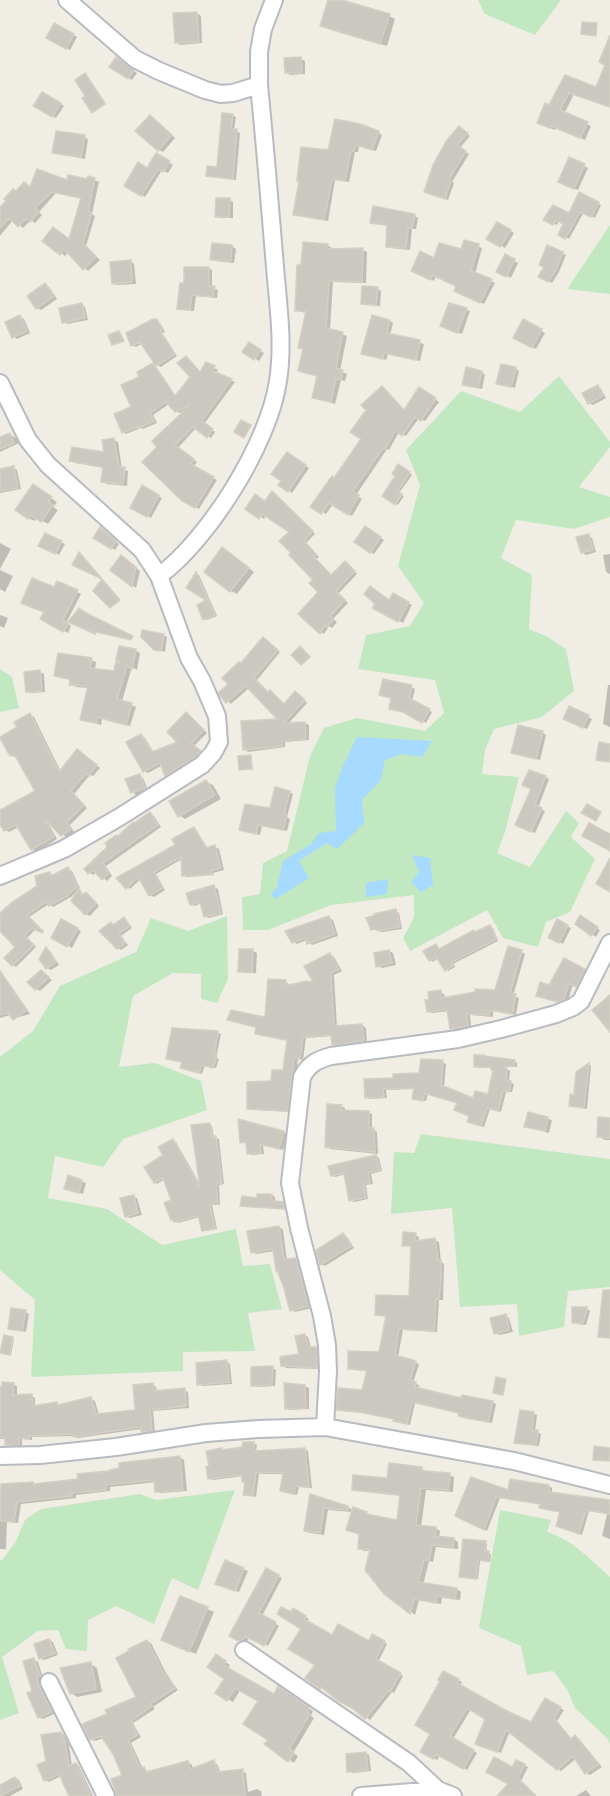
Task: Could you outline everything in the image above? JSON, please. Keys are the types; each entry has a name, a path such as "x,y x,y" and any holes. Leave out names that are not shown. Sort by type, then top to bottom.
{"street":[{"path":"67,0 135,59 159,71 205,90 221,94 259,85"},
{"path":"159,576 185,554 205,529 250,460 265,428 278,381 281,337 259,85 259,52 263,29 274,0"},
{"path":"0,383 28,440 48,465 142,550 159,576 189,658 217,716 219,742 202,765 118,818 64,849 0,876"},
{"path":"325,1427 327,1345 322,1316 299,1228 291,1183 302,1077 309,1065 331,1056 458,1039 556,1014 581,1001 610,943"},
{"path":"0,1456 40,1455 116,1447 206,1433 325,1427 514,1461 610,1485"},
{"path":"244,1650 409,1763 445,1793"},
{"path":"49,1682 106,1796"},
{"path":"361,1796 445,1793"}],"green space":[{"path":"478,0 561,0 535,35 485,14"},
{"path":"610,225 610,294 567,289"},
{"path":"559,376 610,442 610,447 579,487 610,497 610,517 574,529 516,520 501,558 532,575 529,629 548,637 566,649 574,691 542,717 494,729 485,750 482,774 519,777 505,832 497,853 530,867 566,811 579,823 571,837 595,859 570,912 546,922 538,947 503,938 487,910 410,951 403,938 414,917 414,895 331,905 268,930 243,930 242,897 260,894 263,863 287,851 310,756 324,728 357,718 425,731 444,713 435,680 358,669 366,635 410,626 424,603 398,566 420,485 406,450 461,391 520,412"},
{"path":"0,669 12,677 19,708 0,712"},
{"path":"227,916 228,979 217,1003 201,999 201,974 173,973 133,996 119,1067 155,1063 201,1081 207,1110 123,1139 103,1167 55,1156 48,1198 107,1209 162,1245 236,1229 243,1266 270,1264 282,1309 248,1313 255,1351 183,1352 183,1371 31,1377 35,1300 0,1270 0,1057 33,1031 60,986 136,952 151,918 188,931"},
{"path":"421,1134 610,1159 610,1287 568,1291 564,1327 519,1336 517,1304 460,1307 452,1208 391,1214 394,1152 414,1153"},
{"path":"235,1490 198,1590 172,1578 154,1624 116,1606 88,1620 87,1651 66,1649 58,1630 38,1631 2,1657 19,1713 0,1720 0,1560 15,1543 25,1520 41,1509 140,1494 156,1500"},
{"path":"500,1510 551,1520 547,1532 573,1545 610,1577 610,1745 608,1739 575,1708 567,1689 553,1671 527,1675 521,1646 479,1628"}],"water":[{"path":"357,737 432,741 422,757 402,754 385,760 381,780 362,800 364,823 337,849 327,843 299,861 309,878 276,899 271,894 277,887 283,861 311,844 319,833 336,831 335,789"},
{"path":"412,855 430,858 433,885 421,892 411,882 419,872"},
{"path":"388,879 387,894 366,897 366,883"}],"building":[{"path":"328,0 342,0 390,14 380,44 320,26"},
{"path":"197,12 199,42 175,43 173,13"},
{"path":"582,22 597,23 596,36 581,34"},
{"path":"54,23 74,34 66,49 46,38"},
{"path":"610,35 610,107 569,93 560,110 588,122 580,138 537,123 545,103 549,105 565,75 596,87 605,65 599,62"},
{"path":"116,57 134,70 128,79 109,67"},
{"path":"301,57 302,73 285,73 284,58"},
{"path":"85,73 105,104 92,113 82,98 85,96 75,80"},
{"path":"42,92 61,103 52,117 33,106"},
{"path":"222,113 233,114 231,129 237,129 233,179 206,176 207,166 217,167"},
{"path":"150,115 172,135 158,151 135,131"},
{"path":"335,119 379,131 372,150 356,145 354,151 351,151 345,181 332,179 324,220 293,215 299,181 297,181 301,147 328,150"},
{"path":"459,126 468,133 457,145 466,151 449,179 451,180 445,199 424,192 433,165 447,140"},
{"path":"56,131 85,135 81,157 52,153"},
{"path":"156,153 170,161 163,172 158,169 141,196 124,186 138,162 147,168"},
{"path":"569,157 585,164 574,189 558,182"},
{"path":"37,169 67,180 68,175 87,179 88,176 95,178 88,211 92,212 83,243 96,257 83,270 64,249 60,255 42,241 53,227 69,239 81,198 52,192 35,208 39,212 30,222 26,218 18,227 9,218 0,228 0,207 6,201 4,199 24,182 30,187"},
{"path":"579,192 599,202 591,217 580,212 565,239 558,235 563,224 556,220 553,225 543,220 553,205 569,213"},
{"path":"216,198 230,198 229,217 215,217"},
{"path":"373,206 415,214 412,228 408,228 406,248 386,247 387,225 370,223"},
{"path":"497,222 511,230 500,247 486,239"},
{"path":"464,240 479,244 471,271 492,279 480,303 454,291 456,286 432,275 430,280 411,271 420,251 434,258 439,243 461,249"},
{"path":"303,242 328,244 327,249 363,248 362,282 329,281 326,328 343,332 336,368 343,370 341,380 336,379 331,402 312,398 317,376 298,371 303,349 298,348 306,311 295,311 297,265 301,265"},
{"path":"212,243 232,245 231,261 210,260"},
{"path":"547,245 563,252 548,282 538,277 544,267 539,265"},
{"path":"505,254 515,259 506,277 496,272"},
{"path":"131,260 132,282 112,284 110,262"},
{"path":"184,267 209,267 209,286 215,286 213,297 192,295 190,310 177,309 180,283 184,283"},
{"path":"45,283 54,296 36,309 27,296"},
{"path":"362,286 378,287 376,305 361,304"},
{"path":"82,303 85,318 62,323 59,308"},
{"path":"449,303 467,308 457,333 440,326"},
{"path":"20,315 27,331 12,338 5,322"},
{"path":"372,315 390,320 387,333 420,340 416,360 384,353 383,359 361,354"},
{"path":"157,319 162,330 160,331 175,354 156,366 140,342 131,346 126,333"},
{"path":"523,319 542,329 532,348 513,338"},
{"path":"119,331 124,341 112,345 108,335"},
{"path":"249,342 261,350 254,360 242,352"},
{"path":"186,356 200,372 206,362 215,366 213,371 232,379 202,421 213,429 207,438 193,427 175,445 194,459 191,464 214,477 195,508 182,501 142,462 157,447 152,441 190,405 175,412 166,402 150,413 154,421 122,433 114,414 131,407 121,385 139,377 137,372 153,363 175,396 190,377 177,363"},
{"path":"501,364 516,367 511,387 496,384"},
{"path":"466,367 482,371 478,388 462,385"},
{"path":"598,385 603,396 588,404 582,393"},
{"path":"382,386 404,410 419,387 436,398 421,421 415,417 402,436 395,431 385,449 383,448 353,491 359,495 348,515 329,503 321,514 310,507 361,439 350,432 366,410 361,405"},
{"path":"241,420 251,425 244,438 234,432"},
{"path":"10,433 14,443 0,449 0,437"},
{"path":"114,438 119,467 125,467 123,484 101,482 103,467 69,461 72,447 104,452 102,440"},
{"path":"287,452 306,465 288,492 278,485 281,481 271,474"},
{"path":"398,464 410,472 398,491 402,494 395,505 382,496 395,476 392,474"},
{"path":"14,466 18,488 0,491 0,469"},
{"path":"33,484 52,497 48,502 53,505 41,522 30,515 28,519 15,510"},
{"path":"142,485 159,495 147,517 130,508"},
{"path":"272,491 313,531 304,541 316,554 314,557 331,575 345,561 355,571 336,591 345,600 330,616 334,619 327,627 325,625 320,634 298,614 318,592 309,583 313,580 279,541 289,532 262,514 259,519 245,509 255,494 265,501"},
{"path":"365,526 381,537 370,553 354,542"},
{"path":"100,527 116,541 111,549 93,538"},
{"path":"45,533 62,541 55,554 38,546"},
{"path":"589,534 593,550 581,553 576,537"},
{"path":"222,547 249,568 230,592 204,572"},
{"path":"79,552 102,579 72,565"},
{"path":"121,555 136,567 132,587 110,570"},
{"path":"196,572 215,615 203,620 197,605 206,600 186,588"},
{"path":"32,578 54,587 57,581 78,590 63,620 68,623 63,632 40,619 44,612 21,603"},
{"path":"102,579 120,600 110,608 93,591"},
{"path":"370,586 389,600 393,593 409,602 398,622 372,608 375,604 364,594"},
{"path":"79,608 133,636 131,640 96,632 95,634 68,622"},
{"path":"142,630 164,634 161,651 154,650 141,637"},
{"path":"263,637 278,650 254,678 284,704 295,691 305,700 284,723 305,722 306,739 282,741 282,746 243,750 241,721 277,719 246,686 226,703 218,693 228,684 222,678 239,662 241,663"},
{"path":"119,646 136,649 132,669 127,666 117,699 132,703 126,725 97,717 96,723 80,720 88,686 69,685 70,679 54,676 58,653 92,658 90,668 114,671 116,662 121,663 116,660"},
{"path":"300,646 310,657 301,665 291,655"},
{"path":"40,670 42,691 26,692 24,672"},
{"path":"383,679 412,685 409,698 430,709 422,723 403,712 389,709 391,698 379,695"},
{"path":"569,706 589,715 583,728 563,719"},
{"path":"186,712 204,730 191,743 201,751 165,776 160,763 143,772 126,742 141,734 152,752 177,742 167,732"},
{"path":"30,713 59,772 77,749 97,765 89,776 86,773 71,791 84,805 67,822 71,829 61,836 45,819 54,837 31,850 16,825 4,831 0,824 0,810 35,791 14,754 10,756 0,738 17,727 14,722"},
{"path":"518,725 543,731 536,759 511,753"},
{"path":"599,742 610,744 610,762 596,760"},
{"path":"251,755 252,769 239,770 238,756"},
{"path":"529,770 546,776 535,804 542,808 531,832 515,825 531,789 522,785"},
{"path":"140,774 145,788 131,793 125,779"},
{"path":"206,780 215,795 178,817 169,801"},
{"path":"275,787 290,791 284,814 287,815 283,830 258,825 256,834 239,830 245,804 270,808"},
{"path":"587,804 601,812 596,821 581,813"},
{"path":"150,812 158,825 103,863 109,873 102,880 93,870 88,874 84,869 107,847 105,843"},
{"path":"589,823 610,834 610,851 582,836"},
{"path":"194,827 206,848 215,845 221,868 211,871 212,874 182,876 181,857 154,872 163,888 149,896 138,877 126,889 116,878 175,845 172,839"},
{"path":"610,858 610,892 596,884"},
{"path":"68,867 78,886 67,896 49,906 46,902 27,915 43,931 42,933 32,928 25,936 34,945 12,966 4,958 15,947 0,931 0,913 37,886 35,876 50,872 51,876"},
{"path":"214,885 221,913 204,917 200,902 190,905 186,893"},
{"path":"79,888 82,895 86,892 96,903 85,915 71,901"},
{"path":"396,909 400,927 371,930 366,918"},
{"path":"580,915 598,927 591,936 575,924"},
{"path":"329,916 335,934 307,944 305,938 292,943 285,931"},
{"path":"124,917 130,926 119,933 125,943 117,949 99,931 111,922 113,925"},
{"path":"61,919 78,928 67,947 51,938"},
{"path":"557,919 568,925 559,943 548,938"},
{"path":"490,925 497,939 452,962 454,965 445,971 436,957 429,961 423,951 436,944 439,949 474,930 475,932"},
{"path":"508,946 522,950 510,993 516,994 512,1014 490,1010 489,1015 467,1014 468,1026 450,1029 447,1009 427,1012 425,1000 429,1000 428,992 441,990 442,998 475,992 475,989 495,990"},
{"path":"46,947 56,962 46,969 39,959"},
{"path":"239,949 253,949 252,972 238,972"},
{"path":"389,950 392,963 376,967 374,953"},
{"path":"330,953 339,969 331,973 334,1026 362,1024 364,1041 332,1045 331,1035 303,1037 300,1059 294,1058 288,1111 247,1109 247,1082 271,1081 272,1070 283,1070 287,1040 255,1034 256,1027 227,1020 231,1010 265,1017 268,979 286,980 285,986 306,981 313,982 304,966"},
{"path":"564,958 585,969 576,987 569,983 564,999 558,1002 536,996 540,982 549,985"},
{"path":"41,970 49,977 35,990 27,982"},
{"path":"0,971 27,1010 13,1020 8,1013 0,1015"},
{"path":"610,995 610,1032 592,1010"},
{"path":"172,1028 218,1031 214,1056 217,1056 213,1068 202,1065 199,1073 180,1068 182,1062 166,1059"},
{"path":"474,1055 515,1060 514,1066 502,1067 507,1068 506,1080 511,1081 509,1092 503,1091 498,1111 487,1108 481,1126 467,1122 469,1116 454,1110 457,1103 424,1093 423,1101 412,1099 414,1088 383,1089 384,1097 365,1098 364,1079 393,1078 393,1074 419,1073 421,1059 443,1060 441,1085 473,1098 475,1091 488,1094 493,1070 491,1067 474,1067"},
{"path":"589,1063 584,1108 569,1106 570,1094 574,1095 576,1072"},
{"path":"327,1104 342,1105 341,1110 369,1111 369,1128 374,1128 375,1152 325,1147"},
{"path":"528,1112 548,1117 545,1131 524,1127"},
{"path":"598,1117 610,1118 610,1138 597,1137"},
{"path":"238,1119 284,1131 279,1149 260,1144 261,1153 247,1154 246,1142 240,1143"},
{"path":"210,1123 212,1137 216,1136 222,1183 216,1184 218,1204 210,1205 215,1228 202,1231 198,1216 174,1222 173,1219 171,1220 164,1203 171,1200 163,1178 154,1183 144,1167 163,1155 158,1147 173,1139 200,1187 191,1125"},
{"path":"376,1155 380,1170 368,1173 370,1183 364,1184 366,1198 349,1201 344,1173 331,1176 328,1166"},
{"path":"68,1175 82,1180 79,1193 64,1189"},
{"path":"257,1194 272,1194 272,1201 283,1202 284,1209 240,1206 242,1196 257,1198"},
{"path":"134,1195 138,1213 125,1217 120,1198"},
{"path":"279,1226 284,1259 296,1258 308,1306 290,1311 283,1285 276,1271 273,1249 251,1253 247,1231"},
{"path":"403,1232 416,1233 415,1241 435,1238 438,1260 441,1260 441,1281 439,1299 436,1299 434,1331 399,1329 395,1355 416,1361 410,1380 416,1382 415,1387 461,1398 462,1395 493,1401 488,1422 458,1416 459,1413 412,1402 407,1424 359,1412 336,1410 338,1388 362,1390 367,1370 348,1369 348,1351 379,1352 386,1316 375,1315 376,1295 409,1296 411,1246 402,1246"},
{"path":"343,1233 351,1246 320,1265 316,1250"},
{"path":"603,1290 610,1290 610,1338 598,1337"},
{"path":"572,1307 587,1307 583,1323 572,1323"},
{"path":"11,1308 26,1310 22,1331 8,1329"},
{"path":"506,1314 509,1330 494,1334 490,1318"},
{"path":"305,1334 308,1347 317,1347 317,1368 281,1366 280,1357 299,1354 295,1336"},
{"path":"4,1335 13,1337 10,1355 0,1353"},
{"path":"227,1360 229,1382 197,1385 196,1363"},
{"path":"273,1366 272,1385 251,1386 251,1367"},
{"path":"496,1377 506,1379 503,1395 493,1393"},
{"path":"2,1382 14,1383 13,1395 32,1394 33,1406 57,1402 58,1405 91,1397 96,1414 135,1410 133,1385 153,1383 154,1391 185,1388 186,1406 150,1410 152,1431 141,1432 141,1427 72,1437 72,1434 29,1436 29,1439 19,1438 19,1445 5,1445 5,1437 0,1438 0,1387 2,1387"},
{"path":"284,1383 305,1385 306,1408 285,1409"},
{"path":"520,1410 534,1412 532,1430 538,1430 536,1445 514,1443"},
{"path":"243,1442 254,1442 254,1451 305,1448 309,1487 296,1486 294,1494 280,1491 283,1472 256,1473 253,1496 243,1495 245,1482 242,1482 242,1475 208,1479 206,1467 209,1466 206,1451 242,1447"},
{"path":"594,1446 610,1448 610,1461 593,1460"},
{"path":"180,1456 183,1490 155,1492 154,1480 106,1485 106,1490 17,1502 14,1522 0,1521 1,1484 33,1482 34,1484 78,1479 77,1474 109,1471 119,1468 119,1463"},
{"path":"389,1463 422,1467 422,1471 450,1473 448,1490 421,1488 416,1525 436,1527 435,1536 454,1538 453,1547 432,1545 429,1561 424,1560 418,1582 457,1588 455,1599 437,1596 436,1603 414,1599 410,1614 384,1594 365,1570 370,1550 358,1549 359,1534 346,1530 353,1507 367,1512 366,1514 397,1520 400,1495 352,1490 353,1475 387,1478"},
{"path":"471,1477 508,1490 510,1479 549,1485 549,1492 610,1500 610,1514 586,1510 579,1534 556,1526 560,1512 539,1508 540,1504 496,1497 484,1530 455,1516"},
{"path":"310,1494 348,1506 348,1510 324,1508 320,1533 304,1531"},
{"path":"463,1539 486,1541 484,1551 489,1551 488,1561 478,1560 476,1579 459,1577"},
{"path":"225,1560 244,1568 235,1591 215,1584"},
{"path":"266,1568 279,1575 259,1613 276,1622 264,1646 245,1636 243,1640 238,1641 229,1636"},
{"path":"180,1596 208,1607 189,1652 161,1640"},
{"path":"281,1607 291,1612 293,1608 306,1616 304,1619 332,1635 338,1624 369,1641 372,1634 385,1641 376,1659 401,1673 390,1692 388,1691 365,1719 305,1678 315,1665 288,1649 301,1629 277,1614"},
{"path":"49,1639 55,1653 39,1659 34,1644"},
{"path":"147,1640 165,1676 167,1675 175,1688 150,1704 152,1706 131,1721 138,1735 128,1740 140,1768 144,1767 146,1772 188,1761 190,1769 214,1760 218,1772 243,1769 245,1796 117,1796 111,1779 122,1775 113,1754 101,1736 90,1740 82,1724 107,1714 105,1710 136,1697 116,1658"},
{"path":"216,1654 226,1661 223,1665 265,1689 274,1694 278,1686 309,1707 307,1712 310,1714 289,1749 294,1752 288,1762 264,1744 268,1740 243,1724 258,1701 235,1688 227,1701 215,1693 224,1679 207,1667"},
{"path":"34,1658 40,1676 37,1677 39,1686 51,1709 51,1712 38,1718 27,1693 32,1691 23,1661"},
{"path":"91,1662 96,1689 70,1694 60,1668"},
{"path":"443,1671 459,1679 457,1683 531,1722 545,1698 561,1707 554,1718 571,1739 575,1735 599,1764 585,1774 573,1756 557,1770 506,1730 497,1752 475,1744 485,1719 467,1708 450,1736 474,1750 463,1769 436,1754 433,1759 420,1752 430,1734 415,1725 440,1681 438,1680"},
{"path":"61,1732 69,1766 76,1763 91,1796 69,1796 59,1774 44,1781 37,1765 46,1761 41,1735"},
{"path":"366,1752 368,1770 347,1772 346,1754"},
{"path":"494,1757 512,1767 516,1760 525,1764 518,1778 535,1795 497,1796 508,1784 486,1772"},
{"path":"15,1777 20,1786 0,1796 0,1785"}]}
